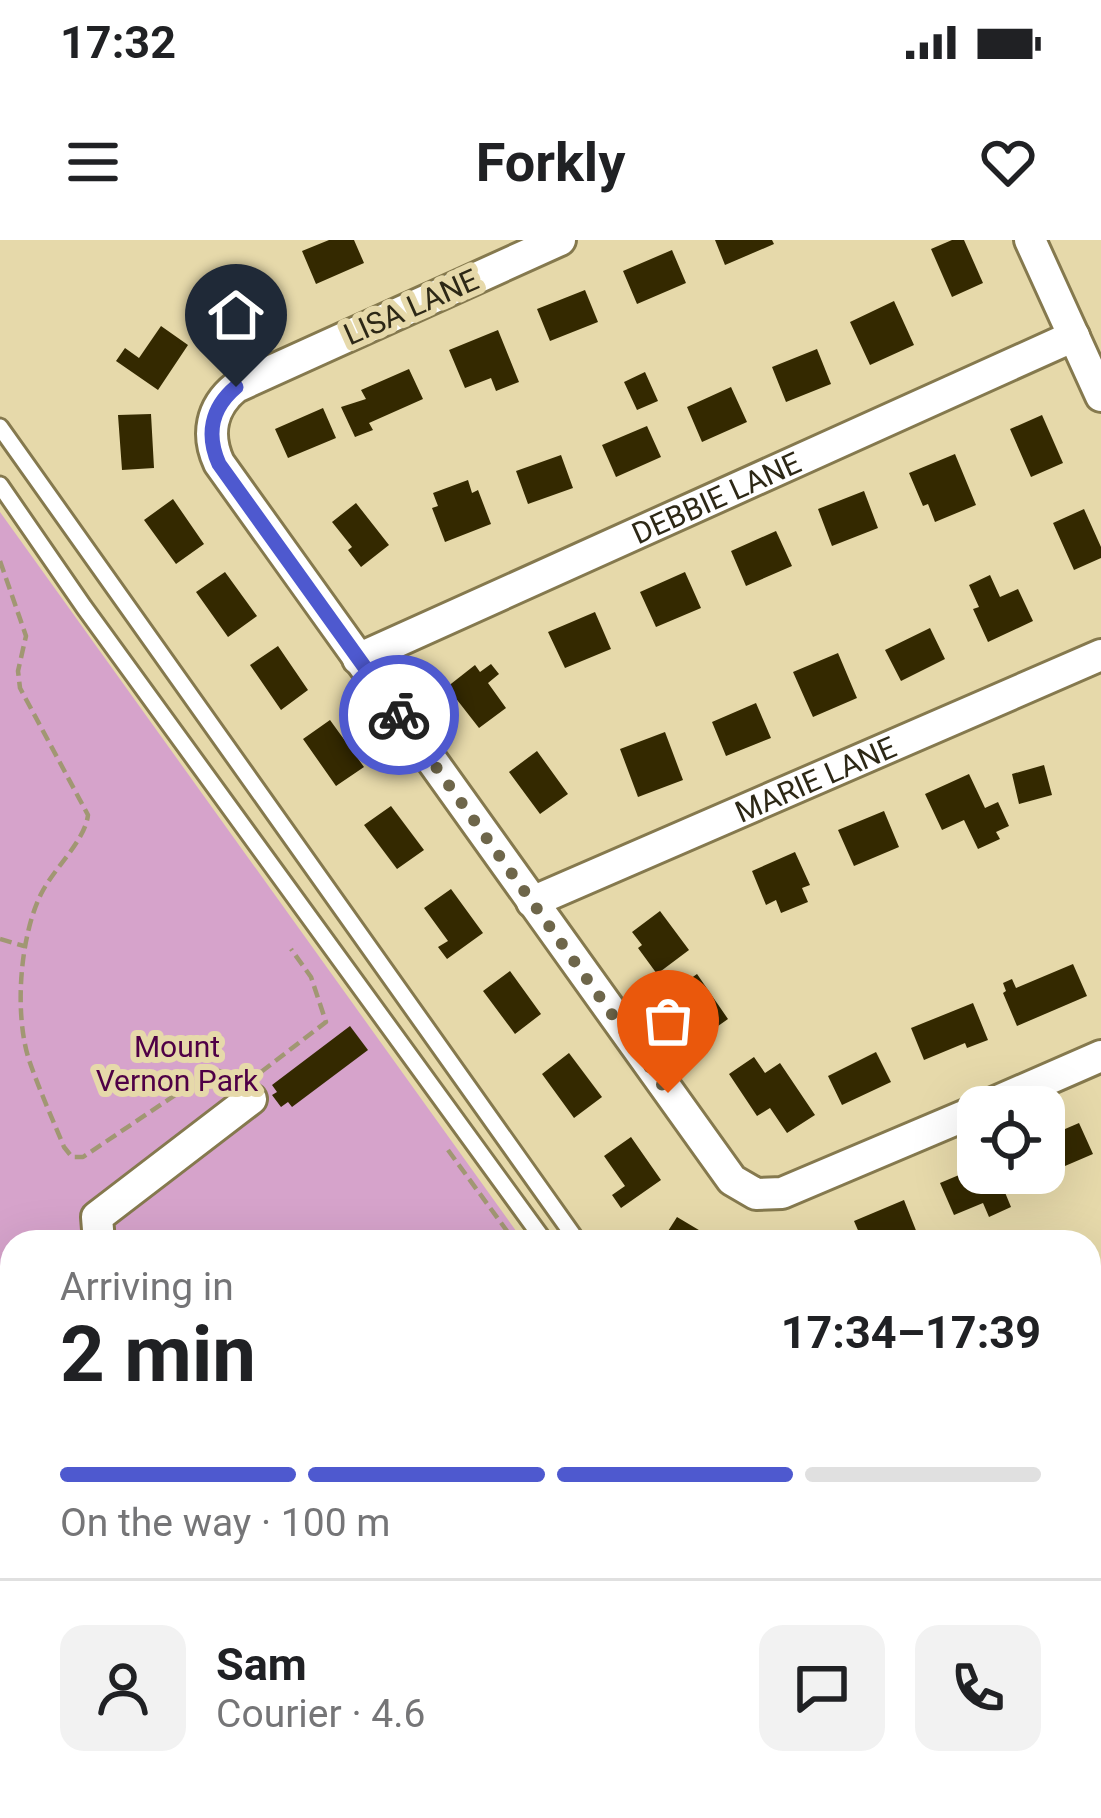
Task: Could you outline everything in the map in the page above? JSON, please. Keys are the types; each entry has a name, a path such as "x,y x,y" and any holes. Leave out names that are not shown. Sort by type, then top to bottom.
{"street":[{"name":"LISA LANE","path":"358,659 219,464 212,443 213,422 227,394 245,381 560,240"},
{"path":"1030,240 1101,396"},
{"name":"DEBBIE LANE","path":"358,659 1074,336"},
{"name":"MARIE LANE","path":"532,902 1101,655"},
{"path":"358,659 732,1180 756,1193 795,1189 957,1118"},
{"path":"1032,1086 1101,1056"},
{"path":"98,1230 97,1217 247,1093"}],"lane":[{"path":"0,427 569,1230"},
{"path":"0,485 84,608 536,1230"}],"path":[{"path":"0,562 26,636 17,671 20,688 88,814 86,831 63,856 43,890 29,920 24,946 27,1054 72,1157 83,1157 205,1075 232,1073 247,1093 326,1022 311,977 291,949"},
{"path":"0,940 24,946"},
{"path":"448,1150 506,1230"}],"green space":[{"name":"Mount Vernon Park","path":"0,512 515,1230 0,1230"}],"building":[{"path":"329,240 354,240 364,263 316,284 302,251"},
{"path":"715,240 772,240 774,244 725,265"},
{"path":"964,240 983,283 952,297 931,249"},
{"path":"672,250 686,283 637,304 623,271"},
{"path":"254,276 266,307 215,327 203,296"},
{"path":"585,290 598,322 550,341 537,309"},
{"path":"894,301 914,345 870,365 850,322"},
{"path":"161,326 188,345 158,390 116,361 125,348 139,358"},
{"path":"498,330 519,382 496,391 491,378 465,388 449,350"},
{"path":"817,349 831,384 786,402 772,367"},
{"path":"409,369 423,399 369,423 373,430 355,437 341,407 366,399 361,390"},
{"path":"645,372 658,401 637,410 624,382"},
{"path":"731,387 747,422 702,442 687,407"},
{"path":"323,408 336,438 288,458 275,429"},
{"path":"151,414 154,468 122,470 118,415"},
{"path":"1042,415 1063,463 1031,477 1010,429"},
{"path":"647,426 661,457 616,477 602,445"},
{"path":"955,454 976,505 935,522 909,473"},
{"path":"561,455 573,488 528,504 516,471"},
{"path":"468,480 472,493 478,490 491,524 445,542 432,508 438,506 433,493"},
{"path":"864,491 878,528 832,546 818,509"},
{"path":"173,499 204,544 176,564 144,520"},
{"path":"356,503 389,545 361,567 332,522"},
{"path":"1084,509 1101,547 1101,558 1074,570 1053,523"},
{"path":"776,531 792,566 746,586 731,551"},
{"path":"225,572 257,616 228,637 196,592"},
{"path":"685,572 701,608 656,627 640,592"},
{"path":"990,575 1000,597 1018,589 1033,621 988,642 973,609 979,607 969,585"},
{"path":"595,612 611,649 565,668 548,632"},
{"path":"930,628 945,659 901,681 885,650"},
{"path":"278,646 308,690 281,710 250,665"},
{"path":"838,653 857,698 813,717 793,672"},
{"path":"491,664 499,674 488,683 506,708 479,728 447,687 475,665 480,672"},
{"path":"756,703 771,738 726,756 712,722"},
{"path":"330,720 364,767 336,786 303,739"},
{"path":"665,732 683,780 638,797 620,749"},
{"path":"537,751 568,794 540,814 509,772"},
{"path":"1044,765 1052,795 1019,804 1012,774"},
{"path":"969,774 985,808 998,802 1009,826 996,832 1000,839 978,849 964,820 942,830 925,794"},
{"path":"391,806 424,850 397,869 364,825"},
{"path":"884,811 899,847 854,866 838,830"},
{"path":"795,852 810,885 802,888 808,902 781,913 776,900 766,905 752,871"},
{"path":"451,889 483,933 447,959 438,947 448,941 424,908"},
{"path":"660,911 689,950 657,974 632,932"},
{"path":"1073,964 1087,996 1017,1026 1003,983 1012,979 1016,988"},
{"path":"510,971 541,1014 515,1034 483,991"},
{"path":"697,974 728,1019 701,1038 670,993"},
{"path":"973,1003 988,1040 967,1048 965,1043 924,1060 911,1028"},
{"path":"350,1026 368,1050 292,1107 288,1102 281,1107 272,1095 277,1092 272,1085"},
{"path":"876,1052 891,1082 842,1105 828,1076"},
{"path":"569,1053 602,1097 574,1118 542,1074"},
{"path":"754,1057 765,1073 780,1063 815,1115 787,1133 770,1108 757,1116 729,1074"},
{"path":"1079,1123 1093,1154 1065,1166 1065,1129"},
{"path":"631,1137 661,1180 621,1208 612,1195 625,1186 604,1156"},
{"path":"957,1176 957,1194 1006,1194 1011,1207 989,1217 983,1203 954,1215 940,1183"},
{"path":"904,1200 916,1230 858,1230 854,1221"},
{"path":"677,1217 699,1230 669,1230"}],"way so far":[{"path":"399,715 668,1093"}],"route":[{"path":"236,387 216,412 214,454 399,715"}]}
